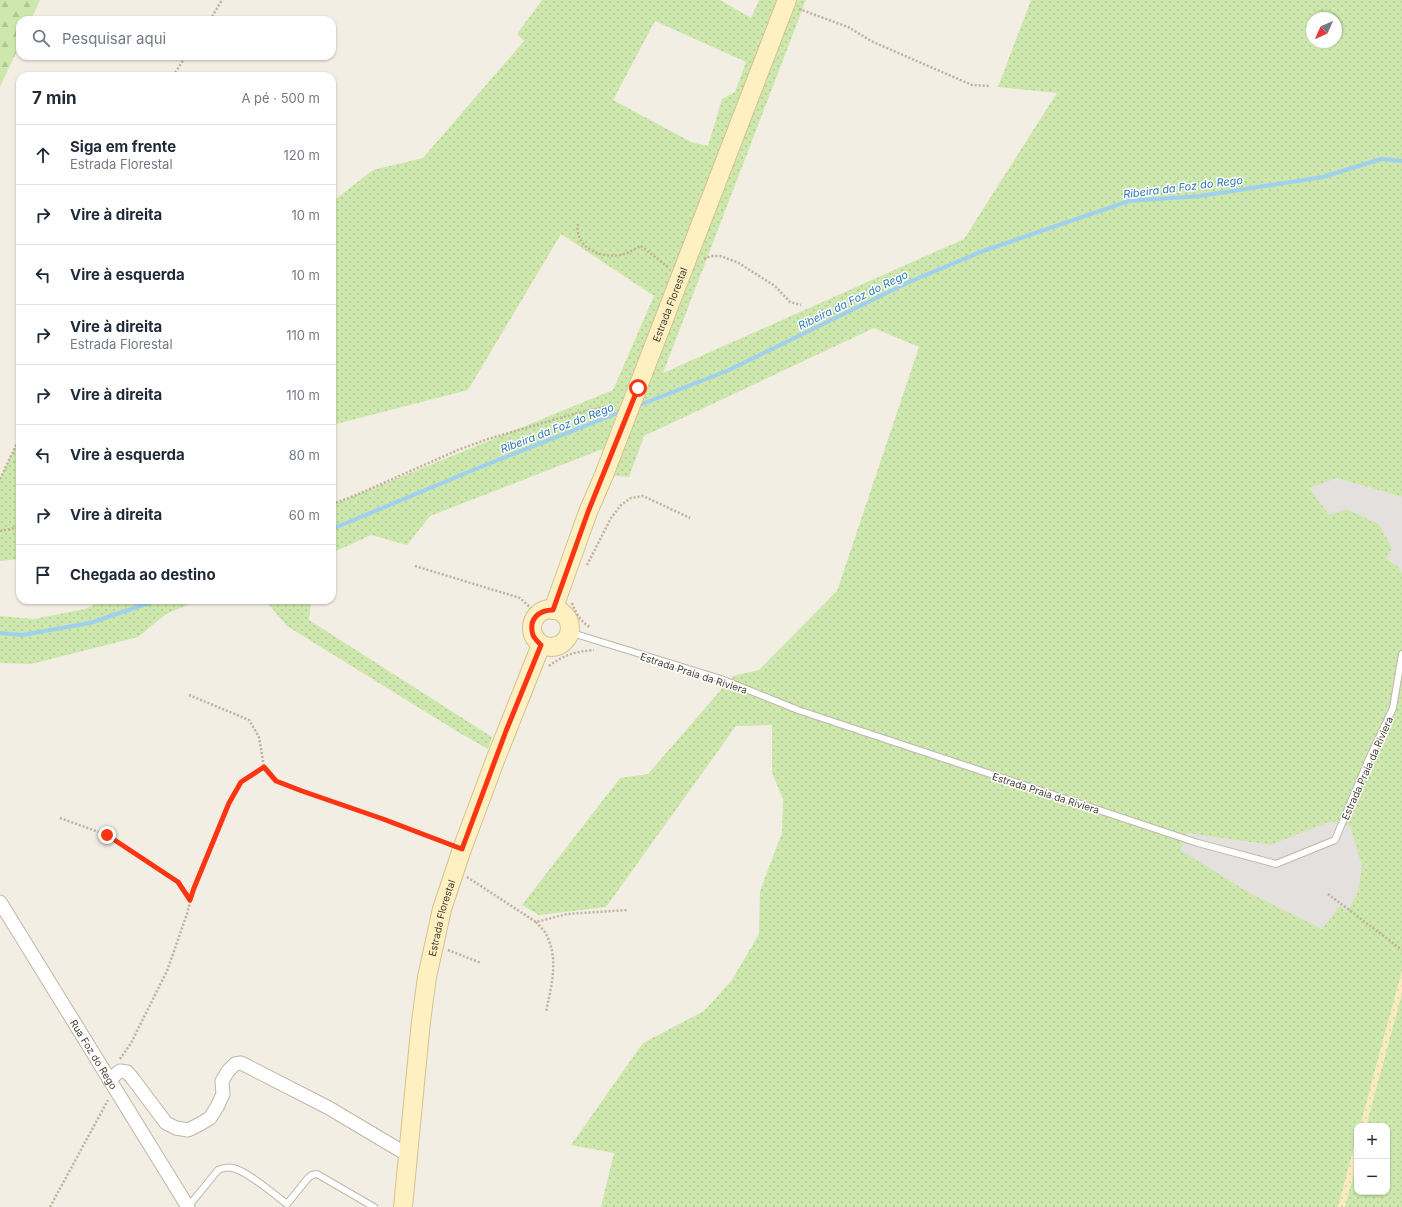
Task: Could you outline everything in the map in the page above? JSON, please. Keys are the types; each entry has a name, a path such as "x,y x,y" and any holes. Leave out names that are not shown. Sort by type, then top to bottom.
{"main road":[{"name":"Estrada Florestal","path":"545,612 620,434 786,3"},
{"path":"545,612 560,612 569,624 569,632 565,640 558,646 549,647 541,645 533,636 532,624 545,612"},
{"name":"Estrada Florestal","path":"403,1207 421,1021 427,977 442,909 462,849 506,731 541,645"}],"street":[{"name":"Rua Foz do Rego","path":"0,902 188,1207"},
{"path":"110,1082 120,1071 127,1072 166,1122 176,1128 188,1130 210,1118 223,1094 222,1081 228,1071 235,1064 241,1063 329,1108 408,1155"}],"lane":[{"name":"Estrada Praia da Riviera","path":"569,632 721,679 805,712 1198,843 1276,864 1335,840 1368,761 1394,708 1402,654"},
{"path":"188,1207 218,1170 232,1168 242,1171 287,1204 308,1178 317,1174 374,1207"}],"path":[{"path":"212,16 222,0"},
{"path":"786,3 848,27 873,42 972,85 990,86"},
{"path":"176,72 183,60"},
{"path":"336,503 458,450 488,439 635,394"},
{"path":"0,479 16,445"},
{"path":"585,568 611,518 621,505 631,498 643,496 690,518"},
{"path":"0,531 16,528"},
{"path":"415,566 520,598 545,612"},
{"path":"547,667 562,657 579,652 594,650"},
{"path":"189,696 249,720 259,737 264,767 276,781 462,849"},
{"path":"50,1207 72,1168 110,1082 167,971 194,888 229,803 241,782 264,767"},
{"path":"60,818 107,835 178,882 190,900"},
{"path":"455,869 536,922 547,935 553,953 554,974 546,1012"},
{"path":"1328,894 1401,950"},
{"path":"536,922 567,914 627,910"},
{"path":"434,945 481,963"}],"green space":[{"path":"0,0 40,0 33,16 16,16 16,53 0,87"},
{"path":"542,0 720,0 751,18 759,0 806,0 663,373 964,239 1057,93 998,87 1031,0 1402,0 1402,497 1336,478 1347,509 1379,524 1392,548 1387,559 1398,566 1402,573 1402,971 1361,1123 1354,1123 1354,1148 1338,1207 601,1207 614,1153 571,1145 643,1043 704,1011 732,980 759,934 760,891 782,833 783,799 772,773 772,725 736,726 606,907 539,915 522,905 620,778 648,774 733,676 759,670 837,591 919,347 874,328 644,436 629,477 604,475 615,446 600,450 430,516 407,545 371,535 336,551 336,503 613,390 654,296 561,234 468,390 336,424 336,199 373,170 423,158 524,41 517,34","holes":["655,21 746,62 735,92 722,99 708,146 691,142 613,100","1186,833 1270,845 1358,892 1347,912 1340,905 1322,929"]},
{"path":"16,445 16,559 0,561 0,479"},
{"path":"97,604 190,604 166,614 138,637 31,664 0,663 0,616 34,619 85,609"},
{"path":"268,604 311,604 309,620 492,737 488,749 458,732 287,626"},
{"path":"1402,993 1402,1207 1345,1207 1354,1172 1354,1195 1390,1195 1390,1123 1367,1123"}],"sand":[{"path":"1402,971 1402,993 1367,1123 1361,1123"},
{"path":"1354,1148 1354,1172 1345,1207 1338,1207"}],"shaded area":[{"path":"1336,478 1402,497 1402,573 1398,566 1386,559 1392,548 1379,524 1347,509 1329,515 1309,488"},
{"path":"1331,821 1350,826 1362,866 1358,892 1347,912 1340,905 1322,929 1253,895 1180,850 1186,833 1270,845"}],"waterway":[{"name":"Ribeira da Foz do Rego","path":"637,406 729,370 909,282 983,251 1129,201 1200,196 1323,177 1381,159 1402,161"},
{"name":"Ribeira da Foz do Rego","path":"336,527 478,468 623,411"},
{"name":"Ribeira da Foz do Rego","path":"0,633 22,635 90,623 146,604"}],"route":[{"path":"107,835 178,882 190,900 229,803 241,782 264,767 276,781 462,849 506,731 541,645 533,636 532,624 537,614 545,610 553,610 588,512 638,388"}]}
